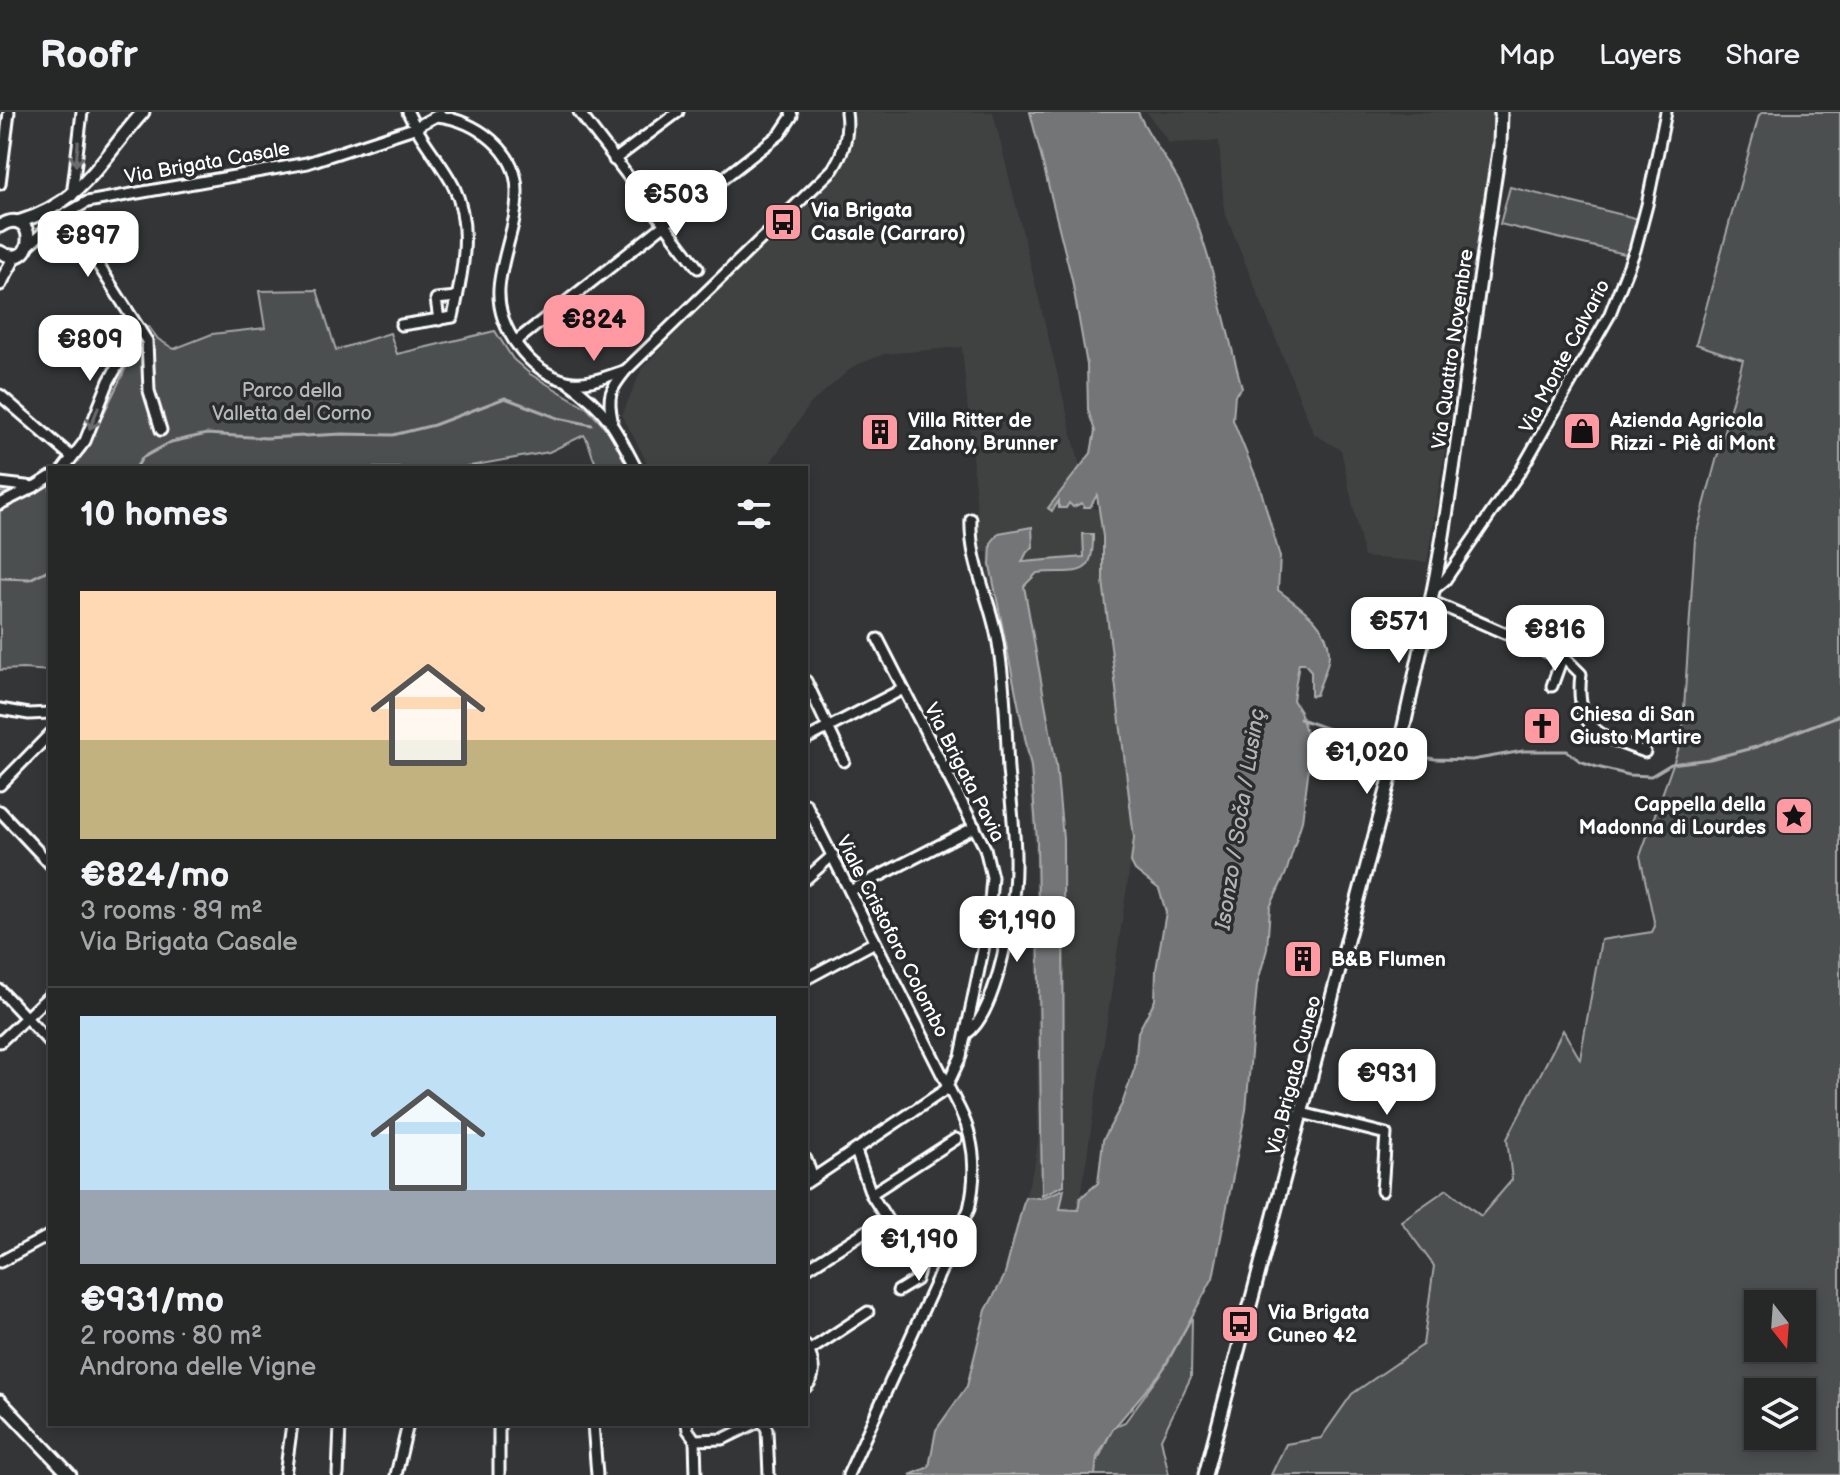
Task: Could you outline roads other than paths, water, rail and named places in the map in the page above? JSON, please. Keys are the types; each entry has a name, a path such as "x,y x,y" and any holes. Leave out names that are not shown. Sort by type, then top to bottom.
{"main road":[{"path":"28,246 22,226 72,196 85,184 143,112"},
{"name":"Via Quattro Novembre","path":"1432,595 1500,145 1501,112"},
{"name":"Via Brigata Casale","path":"2,223 22,226"},
{"name":"Via Brigata Casale","path":"5,254 18,255 28,246"},
{"path":"0,284 9,269 5,254"},
{"name":"Via Brigata Cuneo","path":"1205,1475 1396,753 1432,595"},
{"path":"0,1401 70,1475"}],"street":[{"path":"0,184 9,112"},
{"path":"72,196 82,112"},
{"path":"131,126 137,112"},
{"path":"401,325 453,317 464,266 463,217 454,188 414,128 408,112"},
{"path":"579,112 698,268"},
{"path":"614,160 678,112"},
{"path":"515,342 780,134 792,116 791,112"},
{"path":"613,422 608,399 626,370 833,169 845,144 848,128 846,112"},
{"name":"Via Monte Calvario","path":"1432,595 1521,470 1609,316 1629,271 1666,112"},
{"name":"Via Brigata Casale","path":"28,246 62,216 87,202 307,163 414,128 442,114 458,118 495,141 510,165 517,192 499,289 504,319 524,354 539,367 567,381"},
{"path":"85,184 87,202"},
{"path":"62,216 147,341 149,391 161,430"},
{"name":"Via Brigata Casale","path":"22,226 62,216"},
{"path":"439,320 436,299 457,297"},
{"path":"65,466 85,441 109,381 139,328"},
{"path":"567,381 594,380 626,370"},
{"path":"567,381 594,400 613,422 635,466"},
{"path":"0,395 72,457"},
{"path":"0,504 48,478"},
{"path":"0,483 34,487"},
{"path":"966,1034 980,1019 995,982 1009,922 1015,868 1001,665 991,614 970,542 971,519"},
{"path":"1432,595 1562,658 1581,674 1578,696 1589,724 1599,736 1645,752"},
{"name":"Via Brigata Pavia","path":"810,1180 945,1090 961,1056 988,926 992,877 985,848 878,639"},
{"path":"1552,686 1562,658"},
{"path":"808,685 844,761"},
{"path":"808,738 903,689"},
{"path":"0,709 29,714 48,713"},
{"path":"0,785 48,736"},
{"name":"Viale Cristoforo Colombo","path":"808,808 948,1084 966,1122 974,1153 974,1189 969,1209 848,1475"},
{"path":"0,811 48,862"},
{"path":"850,891 975,827"},
{"path":"808,877 833,855"},
{"path":"808,978 875,942"},
{"path":"0,990 48,1041"},
{"path":"0,1042 48,997"},
{"path":"1302,1113 1386,1134 1382,1191"},
{"path":"871,1194 956,1139"},
{"path":"856,1151 871,1194 919,1270 916,1280 898,1291"},
{"path":"808,1268 885,1219"},
{"path":"1,1260 48,1236"},
{"path":"808,1385 813,1374 808,1349 868,1312"},
{"path":"285,1475 292,1426"},
{"path":"338,1475 340,1426"},
{"path":"396,1475 408,1426"},
{"path":"499,1426 499,1475"},
{"path":"593,1426 597,1475"},
{"path":"687,1426 695,1440 696,1475"},
{"path":"695,1440 723,1439 750,1426"},
{"path":"765,1426 769,1475"}],"water":[{"name":"Isonzo / Soča / Lusinç","path":"1030,112 1138,112 1176,176 1204,245 1242,388 1235,395 1233,420 1260,487 1280,557 1278,590 1318,624 1327,642 1329,657 1316,695 1311,696 1311,671 1304,663 1299,663 1293,700 1300,711 1311,751 1302,821 1286,873 1270,907 1267,949 1257,985 1246,1110 1213,1278 1162,1371 1113,1429 1097,1457 1095,1475 910,1475 929,1467 936,1430 967,1386 986,1310 1004,1277 1025,1197 1041,1198 1064,1189 1060,1209 1078,1210 1080,1198 1098,1183 1103,1140 1122,1104 1135,1067 1138,1032 1155,1000 1156,970 1166,912 1159,889 1135,870 1131,862 1134,838 1103,581 1103,537 1097,495 1090,507 1084,507 1082,503 1073,507 1069,503 1066,508 1059,508 1059,501 1052,511 1048,508 1091,453 1095,431 1088,410 1087,365 1072,280"},
{"path":"1032,527 1033,547 1022,562 1084,557 1083,534 1093,534 1093,549 1086,566 1073,572 1037,573 1024,586 1056,764 1063,839 1064,1185 1042,1195 1037,840 1031,767 990,565 991,543 999,533"}],"waterway":[{"path":"137,466 142,458 171,442 207,434 266,438 393,435 434,425 505,398 558,418 592,425"},
{"path":"0,578 30,579 48,570"},
{"path":"1300,719 1397,753 1435,759 1472,760 1523,751 1567,751 1580,761 1597,767 1629,775 1651,776 1671,764 1710,759 1756,747 1840,715"}],"place":[{"name":"Via Brigata Casale (Carraro)","path":"783,222"},
{"name":"Azienda Agricola Rizzi - Piè di Mont","path":"1582,431"},
{"name":"Villa Ritter de Zahony, Brunner","path":"880,432"},
{"name":"Chiesa di San Giusto Martire","path":"1542,726"},
{"name":"Cappella della Madonna di Lourdes","path":"1794,816"},
{"name":"B&B Flumen","path":"1303,959"},
{"name":"Via Brigata Cuneo 42","path":"1240,1324"}],"park label":[{"name":"Parco della Valletta del Corno","path":"292,402"}]}
